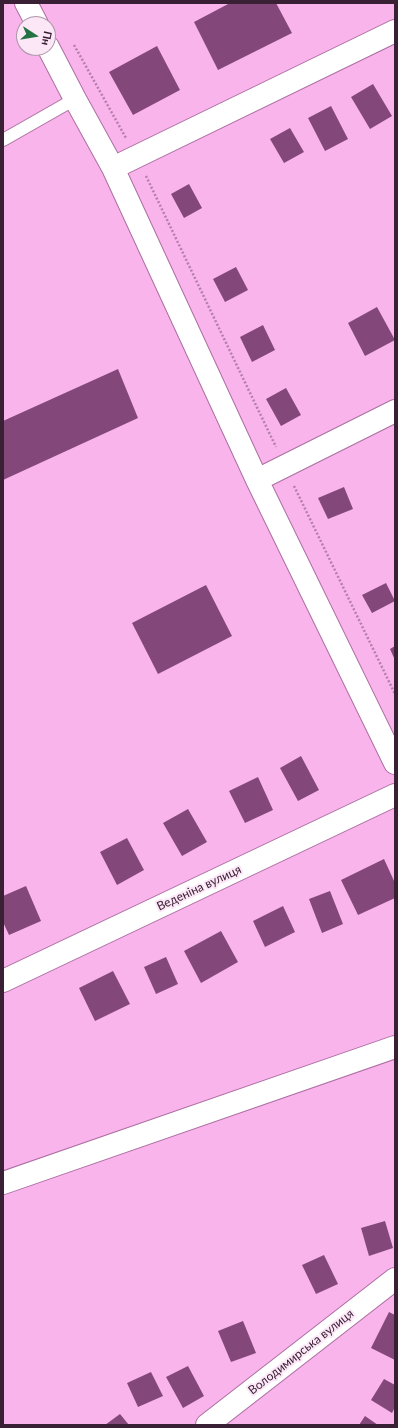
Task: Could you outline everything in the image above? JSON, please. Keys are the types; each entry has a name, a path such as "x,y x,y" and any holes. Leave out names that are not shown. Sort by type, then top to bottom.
{"street":[{"path":"26,3 33,16"},
{"path":"113,168 395,31"},
{"path":"53,56 74,99 113,168 258,480 395,763"},
{"path":"258,480 395,411"},
{"name":"Веденіна вулиця","path":"3,981 395,795"},
{"path":"3,1183 395,1047"},
{"name":"Володимирська вулиця","path":"207,1425 395,1279"}],"lane":[{"path":"3,140 74,99"}],"path":[{"path":"74,45 137,157 395,694"}],"building":[{"path":"230,3 276,3 292,33 218,70 194,22"},
{"path":"157,46 180,90 133,115 109,72"},
{"path":"373,84 392,116 370,129 351,97"},
{"path":"331,106 348,139 325,151 308,118"},
{"path":"290,128 304,152 284,163 270,139"},
{"path":"189,184 202,208 184,218 171,194"},
{"path":"236,267 248,290 225,302 213,279"},
{"path":"377,307 395,340 365,356 348,323"},
{"path":"263,325 275,350 252,362 240,337"},
{"path":"118,369 138,418 3,480 3,421"},
{"path":"286,388 301,415 281,426 266,399"},
{"path":"344,487 353,509 328,519 318,498"},
{"path":"386,583 395,601 372,613 362,595"},
{"path":"206,585 232,636 158,674 132,623"},
{"path":"395,646 395,660 390,649"},
{"path":"301,756 319,790 298,801 280,768"},
{"path":"258,777 273,810 245,823 229,791"},
{"path":"188,809 207,842 182,856 163,823"},
{"path":"127,838 144,870 117,885 100,852"},
{"path":"384,859 395,883 395,898 358,915 341,880"},
{"path":"26,886 41,921 9,935 3,922 3,896"},
{"path":"330,891 343,924 322,933 309,899"},
{"path":"283,906 295,932 265,947 253,921"},
{"path":"221,931 238,962 201,983 184,951"},
{"path":"166,957 178,984 156,994 144,967"},
{"path":"113,971 130,1004 95,1021 79,988"},
{"path":"385,1221 393,1248 369,1256 361,1228"},
{"path":"324,1255 338,1284 316,1294 302,1265"},
{"path":"389,1312 395,1315 395,1360 371,1348"},
{"path":"243,1321 256,1353 231,1362 218,1331"},
{"path":"188,1366 204,1396 183,1408 166,1377"},
{"path":"151,1372 163,1396 138,1407 127,1383"},
{"path":"384,1379 395,1385 395,1407 392,1413 371,1400"},
{"path":"120,1414 129,1425 105,1425"},
{"path":"365,1416 378,1425 359,1425"}]}
